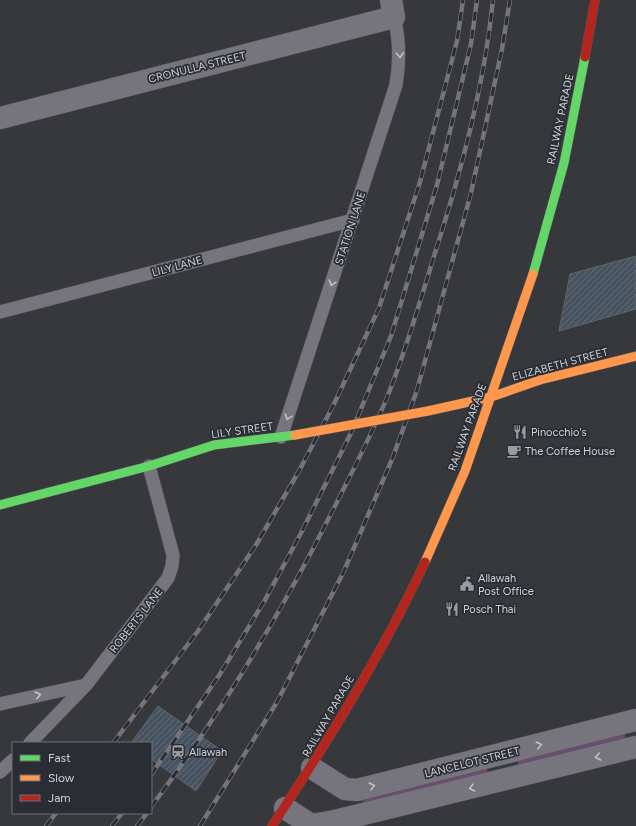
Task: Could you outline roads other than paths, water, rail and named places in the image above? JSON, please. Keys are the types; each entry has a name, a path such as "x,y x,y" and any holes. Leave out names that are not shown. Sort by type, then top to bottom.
{"main road":[{"name":"RAILWAY PARADE","path":"272,826 312,768 344,716 379,652 422,567 460,483 512,337 542,244 564,164 595,0"},
{"name":"ELIZABETH STREET","path":"491,397 540,380 636,356"},
{"name":"LILY STREET","path":"0,505 149,466 214,445 281,437 428,411 491,397"}],"street":[{"name":"CRONULLA STREET","path":"0,118 393,8"},
{"name":"LANCELOT STREET","path":"345,789 352,790 372,786 636,720"},
{"path":"285,808 311,825 336,824 636,747"},
{"path":"312,768 345,789 344,807 336,824"}],"lane":[{"name":"STATION LANE","path":"281,437 396,85 400,63 399,38 393,8"},
{"name":"LILY LANE","path":"0,312 353,220"},
{"name":"ROBERTS LANE","path":"31,742 86,685 161,588 172,566 171,543 149,466"},
{"path":"0,704 86,685"},
{"path":"0,772 12,761"}],"railway":[{"path":"114,742 198,631 256,545 299,471 334,404 379,308 420,182 457,41 463,0"},
{"path":"152,774 220,674 265,600 301,533 351,433 391,336 437,185 471,44 477,0"},
{"path":"152,806 227,697 273,621 316,544 382,409 395,378 412,326 462,161 484,65 493,0"},
{"path":"200,826 277,702 344,571 393,457 417,390 471,193 502,49 510,0"},
{"path":"46,826 55,814"},
{"path":"112,826 121,814"},
{"path":"137,826 146,814"}],"place":[{"name":"Pinocchio's","path":"520,432"},
{"name":"The Coffee House","path":"514,451"},
{"name":"Allawah Post Office","path":"467,584"},
{"name":"Posch Thai","path":"452,609"},
{"name":"Allawah","path":"178,752"}]}
